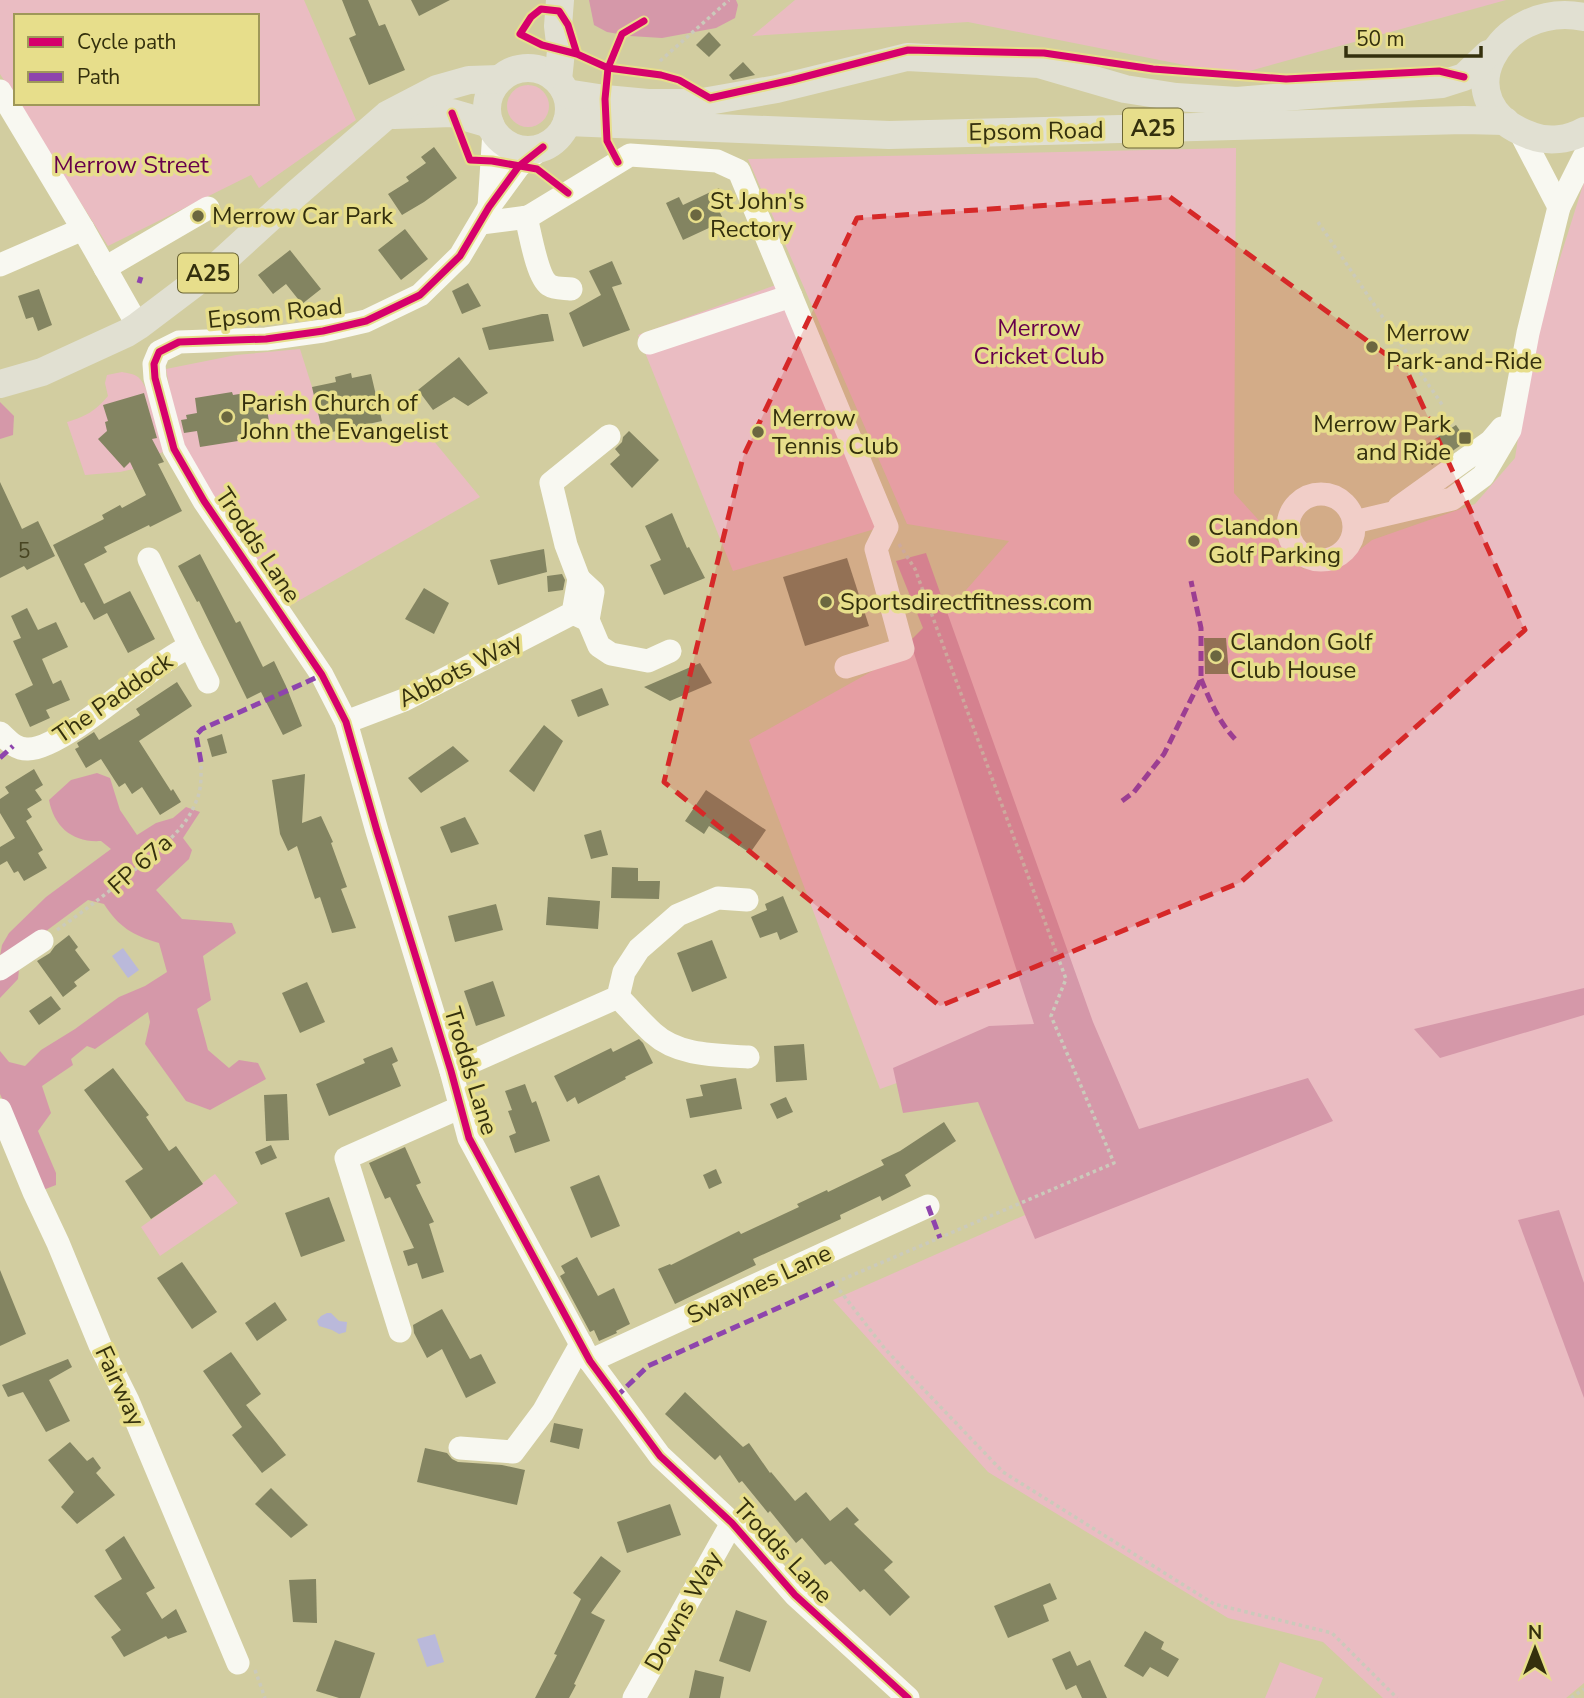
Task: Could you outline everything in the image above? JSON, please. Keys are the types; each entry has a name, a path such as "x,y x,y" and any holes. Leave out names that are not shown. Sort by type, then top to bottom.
{"main road":[{"path":"1553,8 1584,0"},
{"path":"1553,8 1572,11 1584,17"},
{"name":"Epsom Road","path":"562,87 594,98 648,103 697,103 777,89 907,57 1039,64 1125,89 1176,97 1237,101 1442,84 1464,77 1488,54 1496,38 1511,21 1531,11 1553,8"},
{"path":"559,13 562,87 569,112 567,122 554,141 544,147 530,150 516,148 503,141 492,127 487,112 488,100 492,89 535,52 559,13"},
{"path":"1488,54 1485,72 1487,90 1494,107 1512,127"},
{"path":"506,75 525,68 537,68 548,73 562,87"},
{"name":"Epsom Road","path":"0,384 42,372 138,326 216,267 387,115 437,89 469,80 506,75"},
{"path":"387,115 452,113 492,127"},
{"name":"Epsom Road","path":"567,122 889,135 1464,120 1512,127 1541,139 1563,139 1584,131"}],"street":[{"path":"0,91 138,326"},
{"name":"Epsom Road","path":"485,215 492,127"},
{"path":"1512,127 1559,207"},
{"name":"Epsom Road","path":"154,364 159,352 179,342 266,339 323,331 366,321 420,295 460,256 519,166 544,147"},
{"path":"485,215 526,217 630,155 717,161 739,171 887,527 876,549 902,649 846,667"},
{"path":"1353,522 1452,499 1483,476 1510,430 1528,333 1559,207 1584,156"},
{"path":"105,268 208,208"},
{"path":"526,217 544,280 549,285 571,289"},
{"path":"0,265 83,229"},
{"path":"649,343 791,296"},
{"name":"Trodds Lane","path":"154,364 155,378 174,449 204,501 322,676 346,722 469,1138 585,1353 660,1456 732,1523 795,1595 908,1698"},
{"path":"609,436 551,482 566,545 579,579 580,616 599,646 611,654 648,661 670,651"},
{"name":"The Paddock","path":"149,559 208,682"},
{"name":"Abbots Way","path":"346,722 404,700 580,616"},
{"name":"The Paddock","path":"0,733 13,746 28,750 50,744 120,697 159,665 190,646"},
{"path":"618,997 624,972 639,949 678,915 718,898 747,900"},
{"path":"0,969 42,941"},
{"path":"451,1071 618,997"},
{"path":"618,997 655,1035 678,1049 748,1057"},
{"path":"400,1331 346,1158 461,1107"},
{"name":"Fairway","path":"0,1110 100,1345 128,1401 238,1663"},
{"name":"Swaynes Lane","path":"585,1353 928,1206"},
{"path":"460,1448 513,1452 585,1353"},
{"name":"Downs Way","path":"634,1698 732,1523"}],"path":[{"path":"660,61 729,0"},
{"path":"1318,222 1443,406"},
{"path":"887,527 915,569 1066,979 1051,1016 1114,1163 834,1283 885,1349 1003,1472 1214,1604 1332,1633 1397,1698"},
{"path":"1571,1698 1584,1689"}],"highlighted area":[{"path":"1170,197 1406,369 1525,630 1241,882 940,1006 664,782 743,457 857,218"}],"green space":[{"name":"Merrow Street","path":"0,0 304,0 356,120 259,188 251,175 108,246 19,105 259,105 259,14 14,14 14,96 0,74"},
{"path":"795,0 1506,0 1235,75 968,22 752,36"},
{"path":"528,85 543,91 549,106 543,121 528,127 513,121 507,106 513,91"},
{"name":"Merrow Cricket Club","path":"1236,148 1234,493 1303,569 1340,565 1372,540 1475,504 1515,458 1532,347 1584,182 1584,1683 1566,1698 1383,1698 1323,1642 1228,1618 988,1472 833,1300 1138,1165 1009,1043 880,1089 749,740 917,646 1009,541 907,524 748,159"},
{"name":"Merrow Tennis Club","path":"781,283 878,528 733,571 638,335"},
{"path":"300,349 325,442 418,422 480,497 286,608 180,445 166,369 236,355"},
{"path":"122,372 138,377 147,390 163,452 132,465 133,469 85,475 67,422 99,406 108,396 105,383 107,375"},
{"path":"215,1174 238,1203 160,1256 141,1227"},
{"path":"1280,1662 1323,1678 1315,1698 1265,1698"}],"shaded area":[{"path":"589,0 736,0 738,5 735,18 716,28 662,38 607,32 594,25"},
{"path":"0,402 14,416 13,435 0,439"},
{"path":"926,553 1093,1022 1139,1129 1308,1078 1333,1121 1035,1239 978,1102 903,1113 893,1068 989,1026 1034,1024 910,641 923,628 896,561"},
{"path":"97,773 110,778 120,810 137,835 156,823 173,818 186,807 200,812 183,838 192,850 189,859 156,890 182,919 232,923 236,933 203,956 211,1000 197,1009 208,1050 229,1068 239,1060 258,1063 266,1079 210,1110 186,1101 145,1044 150,1022 148,1012 95,1049 87,1046 71,1059 73,1065 42,1086 51,1113 38,1131 56,1173 56,1185 43,1190 0,1094 0,1051 9,1062 25,1066 41,1050 119,997 145,986 167,972 159,943 127,929 104,904 88,900 38,937 19,969 18,979 0,998 0,956 2,945 9,933 46,897 111,849 101,841 82,839 66,831 55,818 49,800 71,780"},
{"path":"1584,988 1584,1015 1440,1058 1414,1029"},
{"path":"1559,1210 1584,1283 1584,1398 1518,1220"}],"water":[{"path":"123,948 139,970 128,978 112,956"},
{"path":"331,1313 339,1321 347,1322 346,1332 339,1334 319,1326 317,1321"},
{"path":"435,1634 444,1662 427,1667 417,1639"}],"building":[{"path":"342,0 368,0 379,26 385,24 405,70 369,85 349,38 356,35"},
{"path":"411,0 450,0 419,16"},
{"path":"709,32 721,45 709,57 696,45"},
{"path":"743,62 755,75 733,80 729,75"},
{"path":"434,147 457,178 402,215 388,194 409,181 406,177 426,163 421,157"},
{"name":"St John's Rectory","path":"719,188 725,202 717,206 724,221 683,240 666,203 679,197 683,205"},
{"path":"405,229 428,259 401,280 378,250"},
{"path":"290,250 321,289 302,304 286,284 273,294 258,275"},
{"path":"612,261 622,284 612,287 630,330 583,347 569,313 601,295 589,271"},
{"path":"468,283 481,306 462,314 452,291"},
{"path":"39,289 52,325 38,331 33,317 26,319 18,296"},
{"path":"548,314 554,341 489,350 482,328"},
{"path":"459,357 488,393 468,406 454,397 433,410 418,390"},
{"path":"351,373 352,378 371,374 382,421 323,434 312,387 336,382 335,377"},
{"name":"Parish Church of John the Evangelist","path":"232,392 233,395 252,392 254,404 266,402 269,422 256,424 258,435 200,447 197,431 184,433 181,420 187,419 186,415 197,413 195,398"},
{"path":"144,393 157,438 152,439 164,462 158,464 182,511 104,547 107,552 84,564 104,604 130,591 155,639 128,653 107,613 94,620 84,602 81,603 53,545 104,519 102,515 120,505 122,508 146,495 130,462 124,468 98,439 107,431 105,422 108,421 103,405"},
{"path":"1456,425 1467,441 1432,465 1421,448"},
{"path":"629,431 659,460 632,488 610,464 620,455 615,449"},
{"path":"0,482 22,529 38,521 55,556 27,570 24,566 0,578"},
{"path":"672,513 687,548 689,547 705,578 664,595 650,565 661,560 645,526"},
{"path":"544,549 547,572 498,585 490,560"},
{"path":"200,554 236,623 240,621 263,667 274,661 302,726 283,735 261,692 247,699 199,601 197,602 178,566"},
{"name":"Sportsdirectfitness.com","path":"847,558 869,626 805,646 783,577"},
{"path":"562,574 565,580 563,590 548,592 547,576"},
{"path":"424,588 449,603 434,634 405,619"},
{"path":"27,608 38,630 56,622 68,647 42,659 53,684 61,680 70,700 46,710 50,718 30,727 15,694 33,685 13,641 21,638 11,616"},
{"name":"Clandon Golf Club House","path":"1204,638 1226,638 1229,674 1205,674"},
{"path":"700,663 712,683 670,701 644,687"},
{"path":"177,682 192,706 139,741 181,802 160,815 142,787 132,794 125,783 119,787 101,759 86,768 75,749 79,747 77,743 94,732 99,740 140,715 136,709"},
{"path":"602,688 609,705 578,717 571,700"},
{"path":"544,725 563,741 534,792 509,771"},
{"path":"222,734 227,753 212,757 207,739"},
{"path":"453,746 469,761 421,793 408,778"},
{"path":"34,769 43,785 35,790 42,800 27,809 32,817 26,821 43,850 38,853 47,868 24,881 18,871 14,873 7,861 0,865 0,847 15,838 0,813 0,799 9,793 5,787"},
{"path":"305,774 302,823 321,816 333,842 331,843 347,887 341,889 356,928 332,933 320,897 315,899 297,846 288,851 280,834 272,780"},
{"path":"706,790 766,830 750,853 709,826 704,834 685,821"},
{"path":"465,817 479,844 451,853 440,827"},
{"path":"601,830 608,855 591,859 584,835"},
{"path":"612,867 638,868 638,881 660,881 659,899 611,898"},
{"path":"783,896 798,932 780,940 777,932 760,938 751,917 767,910 765,904"},
{"path":"548,897 600,901 598,929 546,925"},
{"path":"496,904 503,930 455,942 448,916"},
{"path":"69,935 78,947 75,950 90,970 74,982 77,986 63,997 37,961"},
{"path":"712,940 727,978 692,992 677,953"},
{"path":"493,981 505,1016 476,1026 464,991"},
{"path":"307,982 325,1022 300,1033 282,993"},
{"path":"51,996 61,1009 39,1025 29,1011"},
{"path":"639,1039 653,1063 578,1104 575,1097 567,1102 554,1076 611,1048 613,1052"},
{"path":"804,1044 807,1080 776,1082 774,1046"},
{"path":"392,1047 398,1061 392,1064 401,1086 329,1116 316,1084 365,1063 363,1059"},
{"path":"113,1068 149,1115 146,1117 169,1151 176,1146 203,1184 151,1219 125,1181 143,1169 84,1090"},
{"path":"736,1078 742,1109 690,1118 686,1099 703,1096 700,1085"},
{"path":"525,1084 532,1103 536,1101 550,1141 515,1153 509,1136 516,1133 508,1111 512,1110 505,1091"},
{"path":"287,1094 289,1140 266,1141 264,1095"},
{"path":"786,1097 793,1112 777,1119 770,1104"},
{"path":"944,1122 956,1141 905,1175 911,1186 882,1201 880,1196 840,1215 841,1219 753,1259 756,1265 675,1304 658,1269 739,1231 741,1234 799,1207 797,1204 884,1165 881,1160 900,1151"},
{"path":"271,1145 277,1158 261,1165 255,1152"},
{"path":"405,1147 421,1183 416,1185 434,1222 429,1224 444,1272 422,1279 417,1263 408,1266 403,1251 414,1248 390,1197 385,1199 369,1163"},
{"path":"716,1169 722,1183 709,1189 703,1175"},
{"path":"599,1175 620,1226 591,1238 570,1187"},
{"path":"329,1197 345,1241 301,1257 285,1213"},
{"path":"577,1257 598,1296 614,1288 630,1324 599,1341 594,1330 590,1332 560,1276 565,1273 561,1266"},
{"path":"182,1262 217,1312 192,1329 157,1278"},
{"path":"0,1270 26,1334 0,1346"},
{"path":"275,1302 287,1320 257,1341 245,1323"},
{"path":"442,1309 470,1359 481,1354 496,1383 466,1398 442,1349 427,1358 414,1333 413,1325"},
{"path":"231,1352 261,1394 246,1405 286,1455 262,1473 232,1435 242,1427 203,1371"},
{"path":"68,1359 72,1367 49,1380 70,1421 46,1432 23,1392 8,1397 2,1385"},
{"path":"685,1392 743,1447 749,1443 770,1473 795,1501 806,1492 830,1521 847,1507 859,1520 854,1524 893,1562 884,1570 910,1597 890,1616 864,1589 860,1592 831,1561 825,1565 802,1538 796,1543 742,1481 739,1483 720,1455 715,1460 665,1414"},
{"path":"554,1423 583,1429 579,1449 550,1442"},
{"path":"70,1442 87,1461 93,1457 101,1468 96,1473 115,1495 77,1524 61,1507 74,1492 48,1460"},
{"path":"425,1448 447,1453 458,1462 502,1465 525,1470 517,1505 417,1482"},
{"path":"271,1488 308,1525 291,1538 255,1504"},
{"path":"670,1504 681,1535 627,1553 617,1522"},
{"path":"124,1536 155,1588 146,1593 162,1619 176,1609 187,1632 168,1639 166,1636 124,1657 111,1637 121,1630 94,1596 122,1579 105,1550"},
{"path":"601,1556 621,1571 591,1613 605,1620 574,1684 576,1685 569,1698 535,1698 581,1599 573,1593"},
{"path":"316,1579 317,1623 293,1622 289,1580"},
{"path":"1050,1583 1057,1599 1043,1605 1049,1621 1008,1638 994,1606"},
{"path":"736,1610 767,1621 750,1672 719,1661"},
{"path":"1145,1631 1164,1642 1161,1649 1179,1659 1168,1677 1150,1667 1143,1677 1124,1666"},
{"path":"335,1640 375,1653 360,1698 339,1698 316,1691"},
{"path":"1070,1651 1077,1666 1090,1660 1107,1698 1082,1698 1076,1685 1066,1690 1052,1659"},
{"path":"695,1670 724,1677 720,1698 689,1698"}],"marked path":[{"path":"139,283 141,277"},
{"path":"1122,801 1134,792 1164,754 1201,679 1201,628 1191,581"},
{"path":"201,762 196,735 202,729 322,675"},
{"path":"1201,679 1211,703 1235,739"},
{"path":"0,758 13,746"},
{"path":"928,1206 940,1238"},
{"path":"616,1397 648,1366 834,1283"}],"cycle path":[{"path":"577,54 568,25 559,11 541,9 531,17 520,34 542,45 577,54 608,68 679,80 710,98 908,50 1044,53 1153,69 1286,79 1439,71 1464,77"},
{"path":"618,162 607,141 605,99 608,68 622,34 644,21"},
{"path":"452,113 470,160 537,169 568,193"},
{"path":"543,147 519,166 489,207 460,256 420,295 366,321 323,331 266,339 179,342 159,352 154,364 155,378 174,449 204,501 322,675 346,722 469,1138 590,1361 660,1456 732,1523 795,1595 908,1698"}],"place":[{"name":"St John's Rectory","path":"696,215"},
{"name":"Merrow Car Park","path":"198,216"},
{"name":"Merrow Park-and-Ride","path":"1372,347"},
{"name":"Parish Church of John the Evangelist","path":"227,417"},
{"name":"Merrow Tennis Club","path":"758,432"},
{"name":"Merrow Park and Ride","path":"1465,438"},
{"name":"Clandon Golf Parking","path":"1194,541"},
{"name":"Sportsdirectfitness.com","path":"826,602"},
{"name":"Clandon Golf Club House","path":"1216,656"}]}
